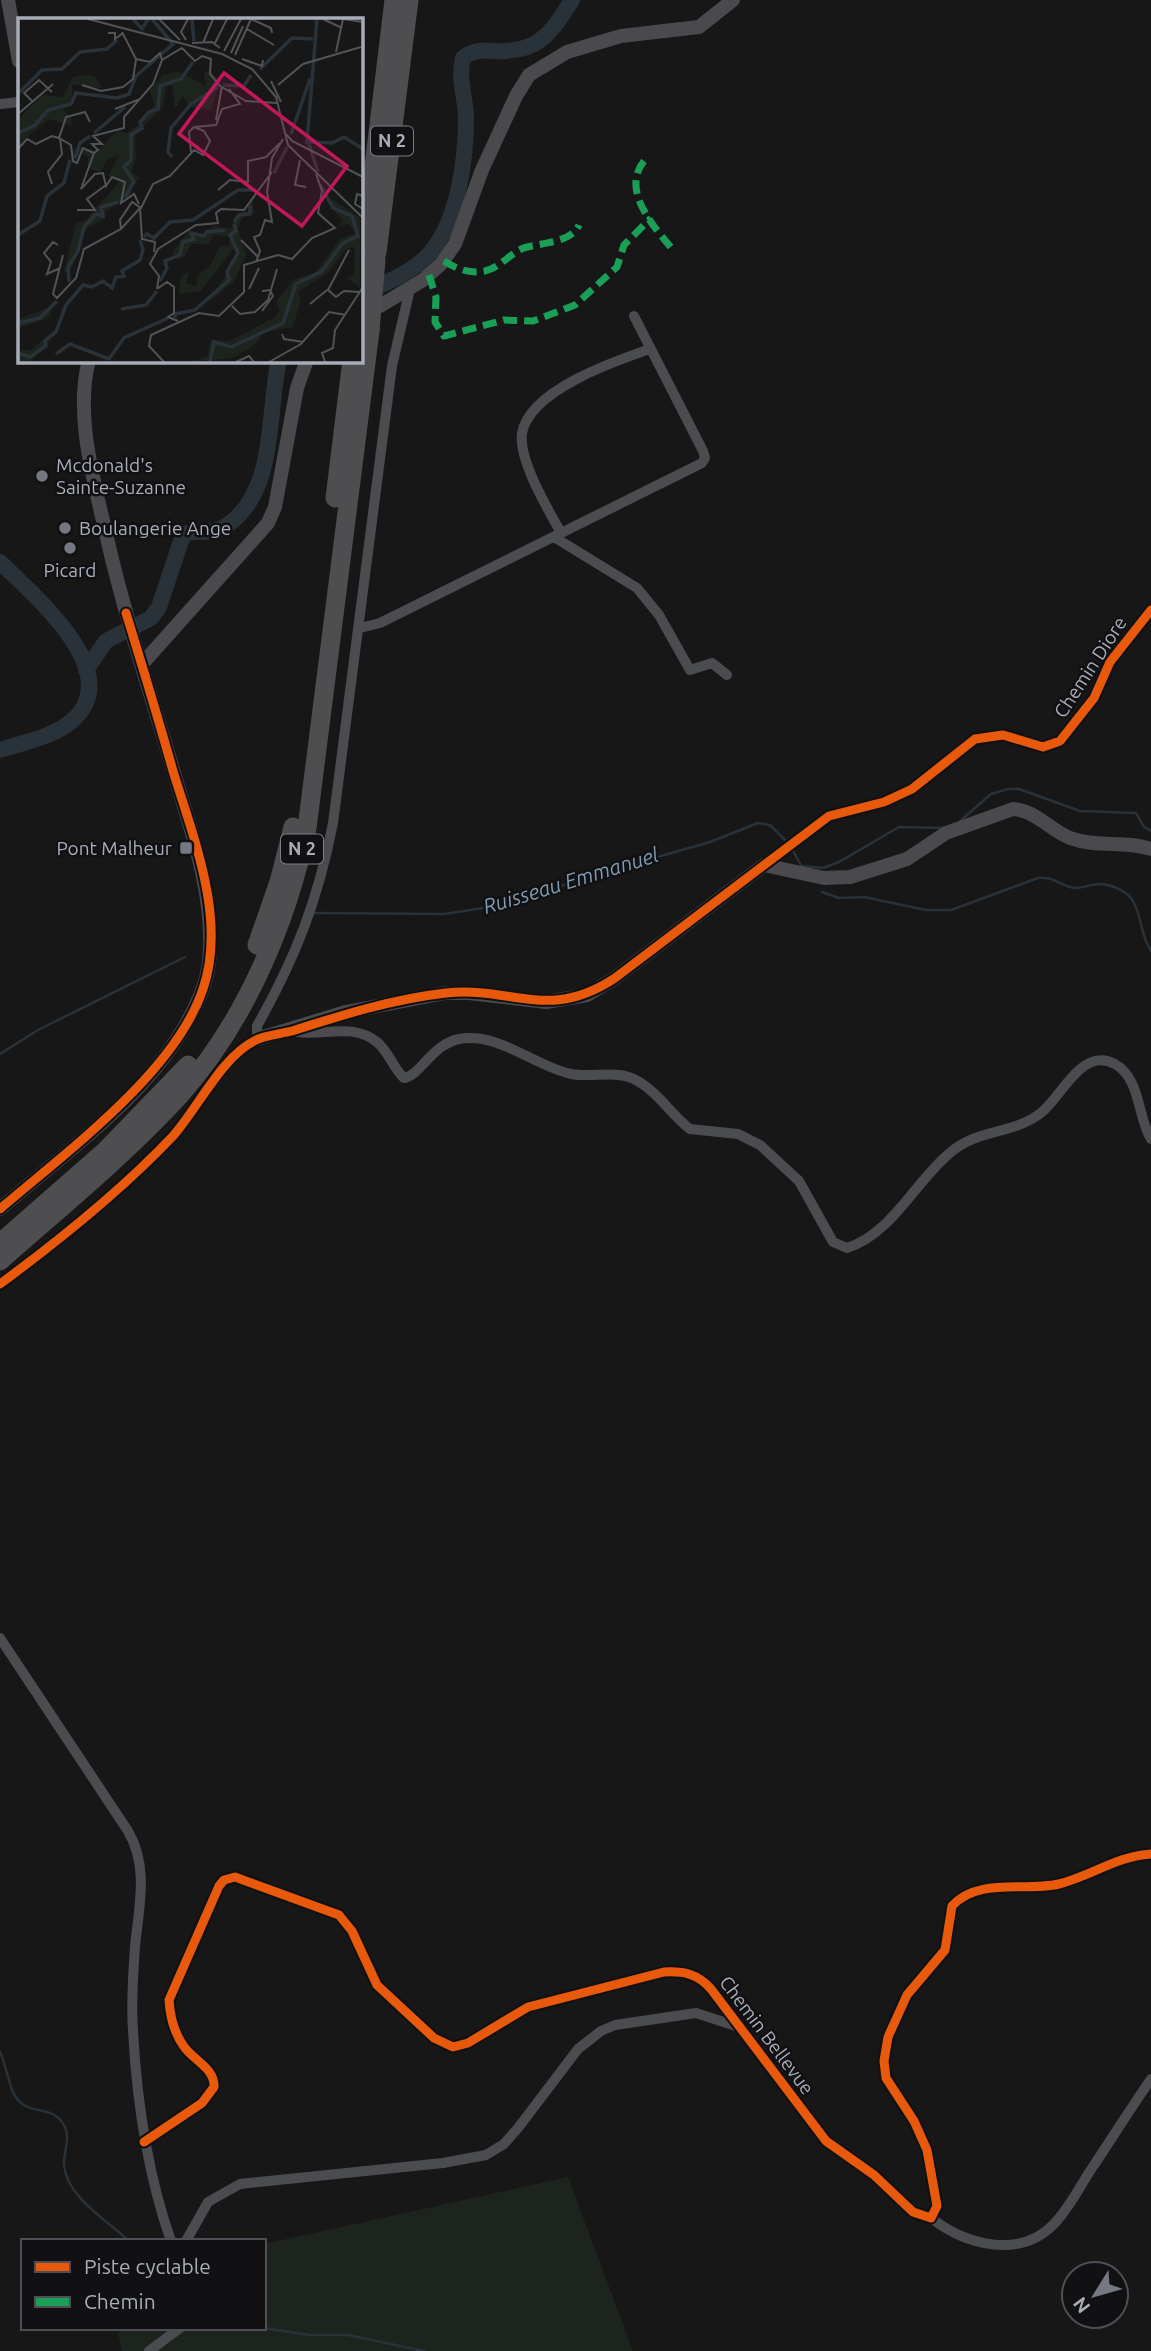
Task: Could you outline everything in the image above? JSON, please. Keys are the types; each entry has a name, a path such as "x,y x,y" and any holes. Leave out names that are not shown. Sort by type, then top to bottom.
{"highway":[{"name":"N 2","path":"0,1261 114,1160 180,1094 227,1030 287,908 306,828 370,331 366,271 394,0"},
{"name":"N 2","path":"366,271 410,0"},
{"name":"N 2","path":"0,1243 104,1152 180,1075 224,1010 263,930 286,860 298,801 352,362"}],"street":[{"path":"8,0 18,55"},
{"path":"380,306 410,289 442,264 455,244 482,170 516,96 529,75 567,52 621,36 699,27 733,0"},
{"path":"0,104 18,102"},
{"path":"257,1039 257,1026 306,929 324,870 360,628 392,366 410,289"},
{"path":"360,628 380,623 702,463 705,458 634,316"},
{"path":"650,349 592,369 553,393 527,421 522,432 523,444 537,488 558,535 637,588 659,615 690,670 712,663 727,675"},
{"path":"0,1209 142,1082 174,1042 204,988 210,946 207,899 193,839 126,612 99,502 90,456 85,390 78,362"},
{"path":"85,390 89,362"},
{"path":"142,664 268,523 275,507 297,388 306,362"},
{"name":"Chemin Diore","path":"764,865 829,816 884,802 912,789 975,739 1003,735 1043,747 1060,741 1094,698 1110,662 1151,610"},
{"path":"0,1284 134,1176 175,1134 235,1055 257,1039 346,1012 445,993 469,992 546,1002 587,995 615,978 764,865 824,878 850,877 907,859 946,832 1013,809 1023,809 1073,839 1099,845 1135,845 1151,849"},
{"path":"290,1031 304,1035 340,1030 360,1033 377,1042 404,1078 414,1073 445,1043 475,1038 505,1046 572,1074 616,1074 632,1078 661,1099 690,1129 738,1134 760,1144 799,1181 833,1242 846,1248 897,1213 951,1151 969,1139 1034,1119 1054,1102 1070,1077 1085,1065 1103,1060 1116,1065 1127,1076 1137,1093 1151,1139"},
{"path":"0,1638 128,1831 139,1859 142,1882 135,1949 132,2029 144,2142 154,2194 170,2239"},
{"path":"932,2218 937,2206 927,2150 914,2121 886,2078 884,2061 888,2038 907,1995 945,1950 951,1906 973,1890 1058,1884 1122,1859 1151,1854"},
{"name":"Chemin Bellevue","path":"144,2142 202,2104 215,2087 212,2075 181,2042 169,2000 215,1893 230,1877 245,1878 339,1915 352,1931 377,1985 446,2046 468,2043 528,2007 675,1971 692,1974 704,1980 826,2141 874,2175 913,2212 932,2218 946,2230 998,2246 1017,2245 1041,2235 1063,2212 1151,2078"},
{"path":"188,2239 208,2202 240,2184 443,2163 486,2155 504,2144 518,2129 578,2049 601,2031 615,2025 696,2013 741,2029"},
{"path":"149,2351 177,2330"}],"shaded area":[{"path":"568,2177 633,2351 122,2351 118,2333 122,2330 266,2330 266,2244"}],"waterway":[{"path":"362,293 397,277 422,261 439,240 447,224 459,188 464,151 466,116 461,80 463,58 478,51 509,51 532,45 549,32 572,0"},
{"path":"86,670 106,641 151,618 159,607 183,535 222,528 244,509 263,470 279,362"},
{"path":"0,562 68,634 82,656 89,679 87,700 74,719 39,738 0,750"},
{"path":"959,822 991,794 1019,789 1080,811 1136,813 1144,827 1151,831"},
{"name":"Ruisseau Emmanuel","path":"313,913 444,914 503,905 591,876 710,842 758,823 770,825 788,843"},
{"path":"802,866 823,868 839,862 899,827 944,828"},
{"name":"Ruisseau Emmanuel","path":"792,849 802,867"},
{"name":"Ruisseau Emmanuel","path":"822,892 839,898 864,897 926,910 951,910 1038,878 1048,878 1075,888 1103,884 1117,888 1133,901 1151,951"},
{"name":"Ruisseau Emmanuel","path":"0,1054 38,1030 185,957"},
{"path":"0,2052 11,2088 19,2101 30,2108 56,2116 65,2127 67,2141 64,2164 72,2187 89,2207 127,2239"},
{"path":"266,2328 309,2335 348,2335 424,2351"}],"marked path":[{"path":"644,161 636,184 638,197 650,220 674,251"},
{"path":"429,275 436,297 435,322 444,336 504,320 533,321 575,305 617,267 624,245 651,218"},
{"path":"444,261 463,270 485,271 521,249 564,238 579,225"}],"cycle path":[{"path":"0,1284 68,1232 133,1176 173,1136 221,1070 256,1040 368,1008 446,993 470,992 550,1000 570,998 592,991 615,978 829,816 884,802 912,789 975,739 1003,735 1043,747 1060,741 1094,698 1110,662 1151,610"},
{"path":"0,1209 116,1109 169,1051 189,1020 203,989 209,962 209,907 198,851 126,613"},
{"path":"144,2142 202,2103 214,2087 208,2070 189,2053 178,2037 169,2000 219,1886 224,1880 235,1877 339,1915 352,1931 377,1985 434,2038 453,2047 468,2043 528,2007 664,1972 678,1972 696,1977 711,1989 826,2141 874,2175 913,2212 931,2218 937,2206 927,2150 914,2121 886,2078 884,2061 888,2037 907,1995 945,1950 952,1906 975,1891 1059,1884 1127,1858 1151,1854"}],"place":[{"name":"Mcdonald's Sainte-Suzanne","path":"42,476"},
{"name":"Boulangerie Ange","path":"65,528"},
{"name":"Picard","path":"70,548"},
{"name":"Pont Malheur","path":"186,848"}]}
